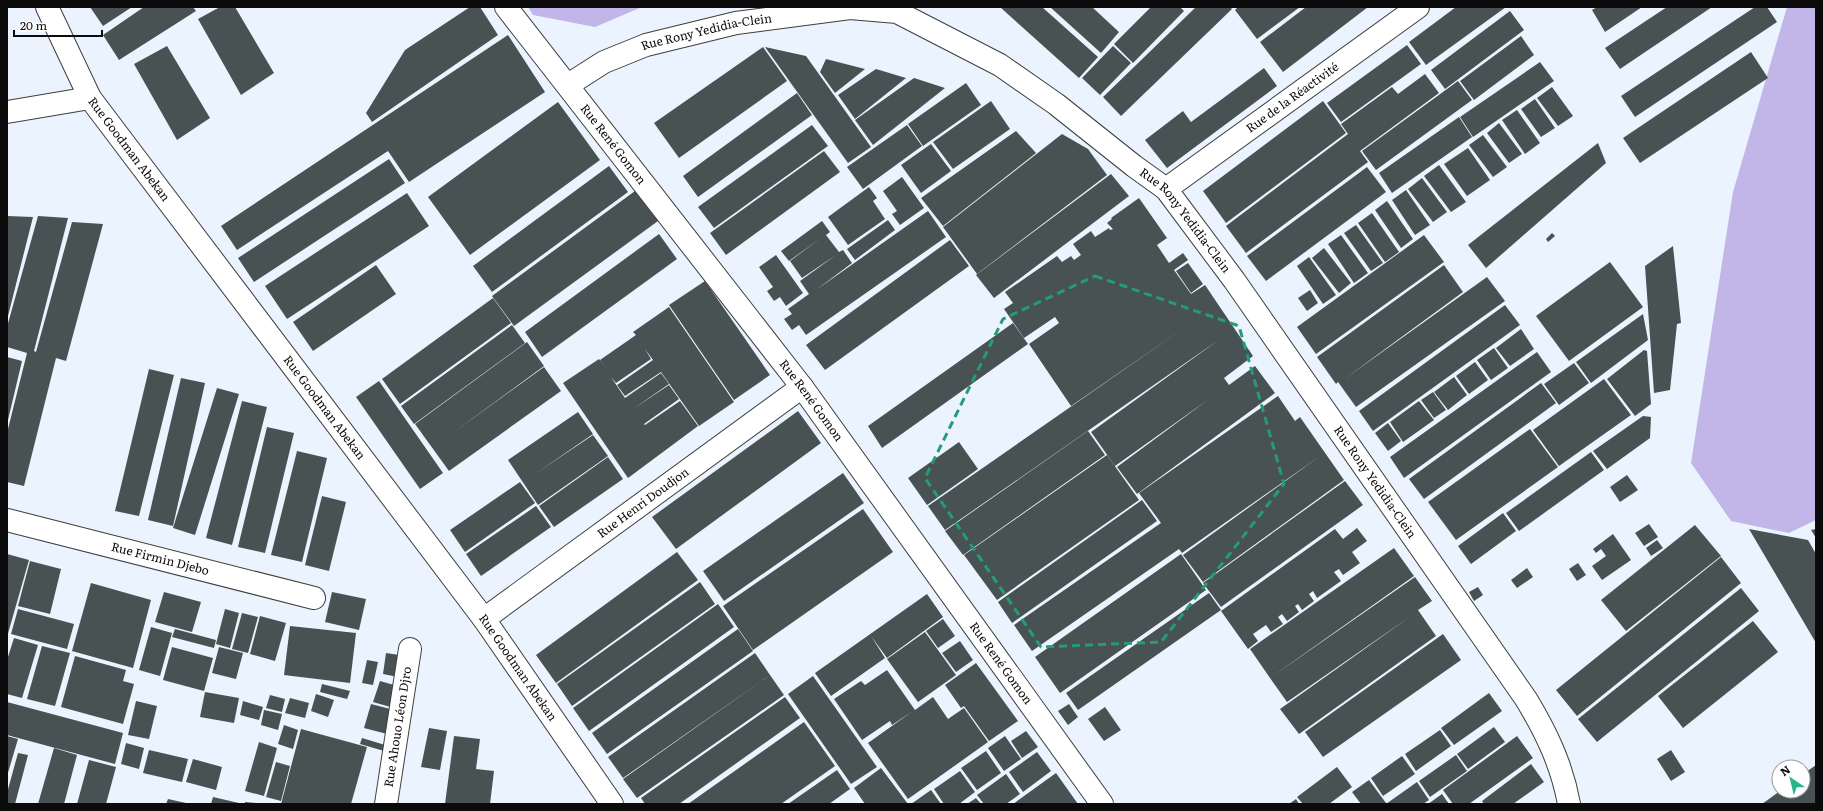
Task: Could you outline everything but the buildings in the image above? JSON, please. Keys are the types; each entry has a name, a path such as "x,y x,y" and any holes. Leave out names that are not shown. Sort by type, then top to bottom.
{"street":[{"name":"Rue Goodman Abekan","path":"47,7 90,98 484,619 612,804"},
{"name":"Rue René Gomon","path":"506,7 802,387 1102,804"},
{"name":"Rue de la Réactivité","path":"1166,189 1418,7"},
{"name":"Rue Rony Yedidia-Clein","path":"568,85 604,62 646,45 736,23 850,8 897,12 1000,65 1056,104 1134,166 1166,189 1238,287 1526,699 1543,728 1558,761 1569,804"},
{"path":"7,112 90,98"},
{"name":"Rue Henri Doudjon","path":"484,619 802,387"},
{"name":"Rue Firmin Djebo","path":"7,520 314,598"},
{"name":"Rue Ahouo Léon Djro","path":"386,804 410,649"}],"highlighted area":[{"path":"1095,276 1239,326 1284,484 1161,642 1041,647 925,478 1003,319"}],"shaded area":[{"path":"528,7 642,7 595,27 533,15"},
{"path":"1787,7 1816,7 1816,520 1789,533 1731,521 1691,463 1733,192"}]}
